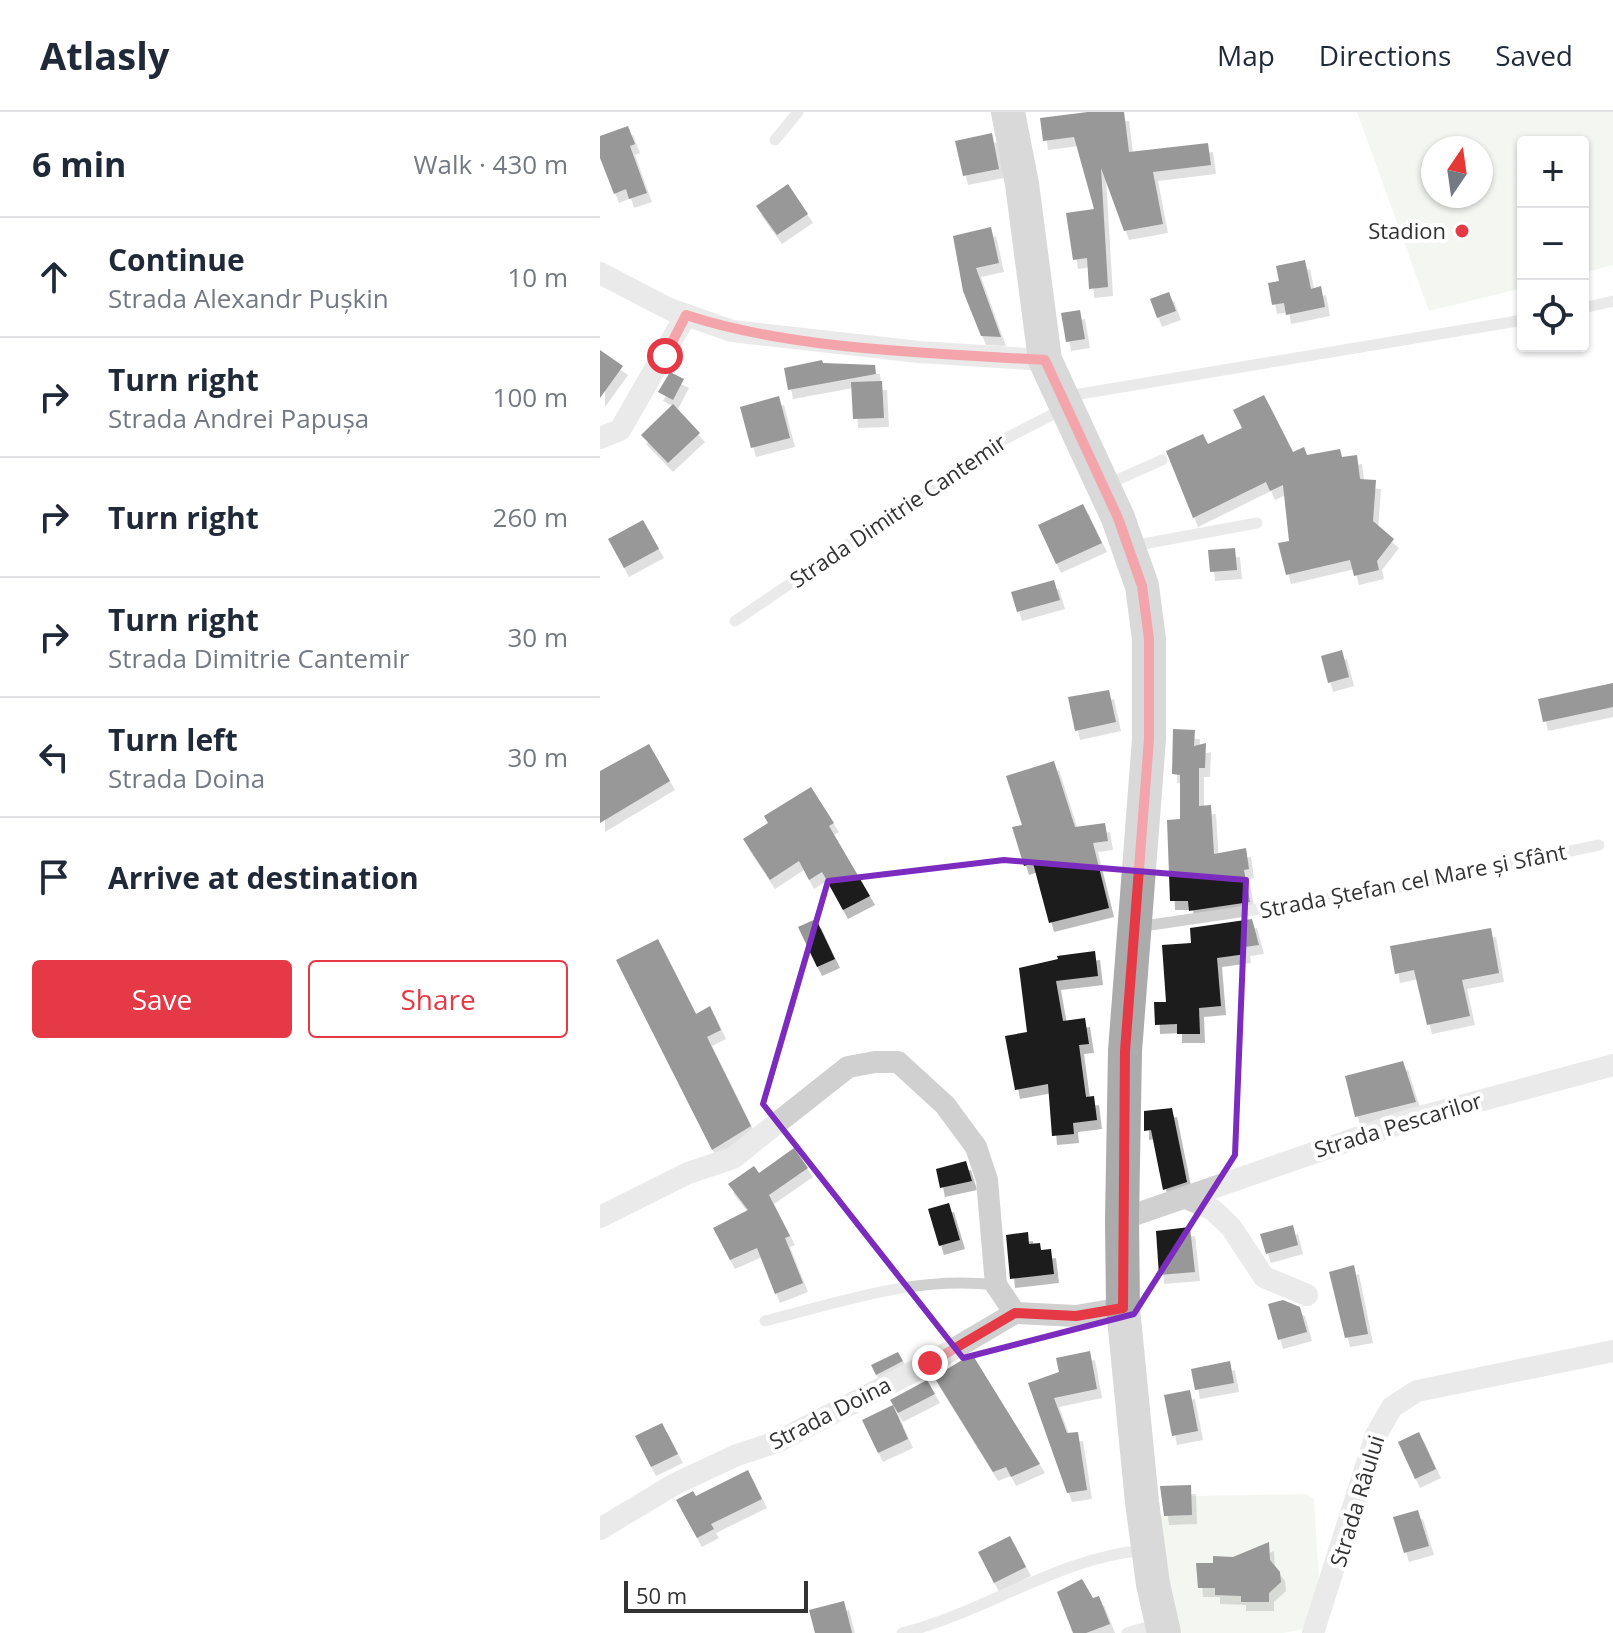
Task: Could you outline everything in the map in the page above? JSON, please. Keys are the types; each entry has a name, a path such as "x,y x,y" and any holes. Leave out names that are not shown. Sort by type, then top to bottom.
{"main road":[{"path":"1008,112 1022,184 1045,360 1062,403 1104,486 1142,586 1151,686 1132,928 1122,1219 1123,1308 1148,1549 1163,1628"}],"street":[{"path":"600,273 686,315 732,331 919,352 1045,360"},
{"path":"600,438 620,430 686,315"},
{"path":"600,1217 688,1173 733,1158 848,1067 898,1062 945,1105 976,1147 987,1180 996,1285 1015,1313 1076,1316 1123,1308"},
{"name":"Strada Pescarilor","path":"1122,1219 1412,1119 1602,1065 1613,1065"},
{"path":"1186,1198 1213,1210 1231,1227 1264,1277 1307,1295"},
{"name":"Strada Doina","path":"600,1529 675,1484 737,1455 777,1442 930,1363 1015,1313"},
{"name":"Strada Râului","path":"1313,1633 1376,1435 1392,1407 1417,1391 1613,1351"}],"lane":[{"path":"775,140 798,112"},
{"path":"1589,307 1613,301"},
{"path":"1062,403 1517,321"},
{"name":"Strada Dimitrie Cantemir","path":"735,621 1062,403"},
{"path":"1104,486 1162,460"},
{"path":"1129,547 1257,523"},
{"name":"Strada Ștefan cel Mare și Sfânt","path":"1132,928 1376,892 1599,845"},
{"path":"765,1321 924,1283 962,1280 996,1285"},
{"path":"902,1633 993,1601 1066,1567 1120,1552 1148,1549"},
{"path":"1127,1633 1163,1628"}],"highlighted area":[{"path":"1004,860 1246,880 1235,1155 1134,1314 963,1358 763,1104 828,881"}],"shaded area":[{"name":"Stadion","path":"1357,112 1613,112 1613,265 1589,271 1589,136 1517,136 1517,289 1429,311"},
{"path":"1306,1494 1314,1499 1320,1596 1305,1629 1283,1633 1182,1633 1164,1581 1161,1516 1192,1515 1191,1496"}],"building":[{"path":"1088,112 1124,112 1129,152 1208,143 1211,165 1153,172 1163,224 1124,231 1101,168 1108,287 1089,289 1087,258 1073,260 1066,213 1094,209 1074,137 1043,141 1040,118"},
{"path":"628,126 635,144 630,146 647,193 629,199 626,189 614,194 600,158 600,136"},
{"path":"992,133 999,169 963,176 955,141"},
{"path":"788,184 808,214 777,235 756,206"},
{"path":"991,227 999,263 976,268 1001,337 981,336 963,291 953,236"},
{"path":"1305,260 1311,289 1321,286 1325,307 1286,315 1284,303 1272,305 1268,283 1279,281 1276,266"},
{"path":"1169,292 1176,311 1157,318 1150,299"},
{"path":"1080,310 1085,339 1066,342 1061,313"},
{"path":"600,350 623,366 600,398"},
{"path":"822,360 823,363 875,365 876,374 788,390 784,368"},
{"path":"670,372 684,379 673,400 658,392"},
{"path":"882,381 884,418 853,419 851,382"},
{"path":"1264,395 1293,452 1304,447 1307,455 1340,449 1342,457 1357,455 1360,479 1376,480 1373,521 1394,539 1377,561 1379,570 1354,576 1350,560 1286,575 1278,543 1289,541 1283,485 1270,491 1266,482 1193,518 1166,451 1203,434 1208,444 1242,428 1233,410"},
{"path":"779,396 790,438 751,448 740,407"},
{"path":"673,404 700,433 668,463 641,435"},
{"path":"1083,504 1102,543 1056,564 1038,525"},
{"path":"643,520 659,549 624,568 608,539"},
{"path":"1235,548 1237,570 1210,572 1208,550"},
{"path":"1054,580 1060,600 1017,612 1011,592"},
{"path":"1342,650 1349,677 1328,683 1321,656"},
{"path":"1613,683 1613,707 1543,722 1538,699"},
{"path":"1109,690 1116,722 1075,731 1068,697"},
{"path":"1173,729 1195,730 1194,746 1206,743 1205,768 1199,768 1199,806 1211,805 1214,854 1246,848 1249,869 1244,870 1250,902 1189,911 1188,901 1170,901 1167,820 1180,819 1180,775 1172,774"},
{"path":"649,744 670,781 600,823 600,771"},
{"path":"1054,761 1075,827 1105,823 1108,841 1093,843 1109,908 1049,923 1033,863 1024,866 1012,827 1022,825 1006,776"},
{"path":"811,787 834,823 829,826 870,896 843,910 822,872 809,880 799,861 770,880 743,839 768,823 764,816"},
{"path":"816,919 835,959 817,967 798,927"},
{"path":"1252,919 1259,945 1245,947 1246,954 1217,958 1221,1006 1199,1008 1200,1034 1177,1034 1177,1024 1155,1025 1154,1002 1166,1002 1162,945 1191,943 1190,928"},
{"path":"1491,928 1499,973 1462,980 1470,1016 1427,1025 1414,970 1395,974 1390,946"},
{"path":"658,939 696,1014 710,1006 721,1030 707,1037 751,1126 712,1150 616,960"},
{"path":"1095,951 1098,976 1056,981 1063,1021 1085,1018 1089,1044 1079,1045 1086,1097 1094,1096 1097,1120 1073,1123 1074,1134 1052,1136 1048,1084 1015,1090 1005,1036 1027,1032 1019,968 1058,959 1057,956"},
{"path":"1403,1061 1416,1102 1355,1117 1345,1076"},
{"path":"1172,1108 1187,1182 1163,1190 1151,1130 1144,1131 1144,1111"},
{"path":"794,1148 808,1168 769,1195 790,1236 785,1238 803,1283 775,1294 757,1248 730,1260 713,1228 748,1210 728,1184 754,1166 759,1173"},
{"path":"966,1161 972,1181 940,1188 936,1169"},
{"path":"949,1203 960,1240 939,1246 928,1209"},
{"path":"1293,1225 1298,1245 1266,1254 1260,1234"},
{"path":"1190,1227 1195,1272 1159,1275 1156,1231"},
{"path":"1028,1232 1029,1244 1040,1243 1041,1250 1051,1249 1054,1274 1010,1279 1006,1235"},
{"path":"1354,1265 1368,1334 1345,1338 1329,1272"},
{"path":"1283,1300 1300,1307 1307,1332 1278,1340 1268,1304"},
{"path":"1090,1351 1097,1389 1054,1398 1067,1433 1078,1432 1087,1490 1067,1493 1028,1383 1059,1372 1056,1358"},
{"path":"898,1352 903,1361 876,1375 871,1365"},
{"path":"972,1354 1040,1464 1011,1477 1006,1467 993,1472 934,1377"},
{"path":"1230,1361 1234,1383 1195,1390 1191,1369"},
{"path":"927,1380 935,1394 898,1413 890,1400"},
{"path":"1190,1390 1198,1431 1172,1436 1164,1395"},
{"path":"893,1405 908,1439 878,1453 862,1420"},
{"path":"662,1423 678,1454 651,1467 635,1436"},
{"path":"1419,1432 1436,1469 1415,1479 1398,1442"},
{"path":"748,1470 762,1499 711,1524 714,1529 697,1538 676,1500 693,1491 696,1496"},
{"path":"1191,1485 1192,1515 1164,1516 1160,1486"},
{"path":"1418,1510 1429,1546 1404,1553 1393,1517"},
{"path":"1010,1536 1026,1567 994,1583 978,1552"},
{"path":"1269,1542 1270,1560 1280,1572 1281,1582 1269,1593 1269,1602 1241,1602 1241,1596 1215,1595 1215,1588 1198,1588 1196,1563 1213,1563 1213,1556 1233,1557"},
{"path":"1082,1579 1093,1598 1099,1596 1110,1624 1086,1633 1073,1633 1057,1592"},
{"path":"844,1601 852,1633 815,1633 809,1610"}],"place":[{"name":"Stadion","path":"1462,231"}],"route":[{"path":"665,356 686,315 732,331 919,352 1045,360 1059,397 1118,518 1142,586 1151,686 1125,1051 1123,1308 1076,1316 1015,1313 930,1363"}]}
